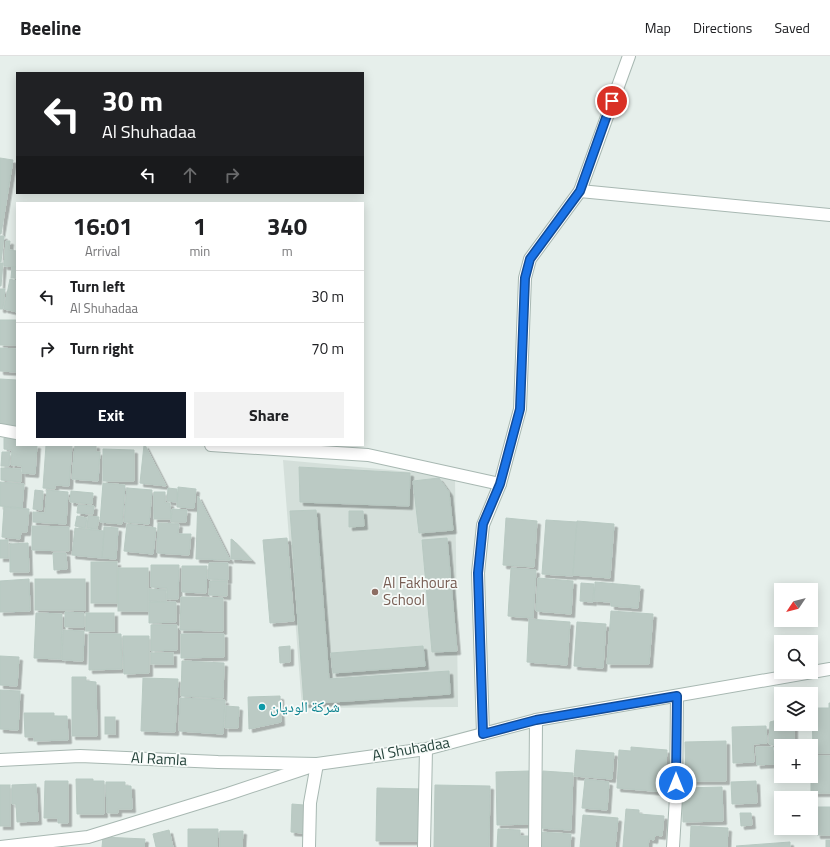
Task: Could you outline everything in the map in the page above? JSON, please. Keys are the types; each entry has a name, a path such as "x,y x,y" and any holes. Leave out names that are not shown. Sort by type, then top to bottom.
{"street":[{"path":"483,734 478,573 483,524 500,484 520,409 525,278 530,259 580,191 629,56"},
{"path":"580,191 830,215"},
{"path":"0,430 16,433"},
{"path":"227,446 368,455 500,484"},
{"name":"Al Shuhadaa","path":"317,764 426,749 536,720 830,669"},
{"path":"673,847 676,797 677,696"},
{"path":"535,847 536,720"},
{"path":"424,847 426,749"},
{"name":"Al Ramla","path":"0,760 80,756 218,762 317,764"},
{"path":"0,846 87,842 317,764 310,803 310,847"}],"shaded area":[{"name":"Al Fakhoura School","path":"283,460 455,476 458,707 302,708"}],"building":[{"path":"0,158 13,160 1,234 0,234"},
{"path":"0,236 4,236 1,262 0,262"},
{"path":"6,241 10,241 9,250 16,251 16,267 4,266"},
{"path":"0,263 3,263 1,286 0,286"},
{"path":"12,267 16,267 16,278 11,278"},
{"path":"10,279 16,281 16,312 4,309"},
{"path":"0,289 5,289 3,309 0,309"},
{"path":"0,320 16,320 16,345 0,345"},
{"path":"0,348 16,349 16,372 0,371"},
{"path":"0,379 16,380 16,427 0,425"},
{"path":"4,438 16,439 16,446 37,446 35,474 22,473 22,466 11,465 12,450 4,449"},
{"path":"46,446 72,446 69,486 55,485 55,489 43,488"},
{"path":"75,446 96,446 96,452 100,452 98,481 72,479"},
{"path":"144,446 146,446 166,486 140,483"},
{"path":"103,449 134,450 134,481 103,481"},
{"path":"2,452 10,452 9,466 1,466"},
{"path":"299,467 410,473 409,506 300,502"},
{"path":"1,468 21,469 21,482 1,480"},
{"path":"439,478 449,492 453,530 419,533 413,481"},
{"path":"0,482 24,484 22,508 0,506"},
{"path":"103,483 125,485 122,524 100,522"},
{"path":"178,487 196,489 194,508 177,507"},
{"path":"127,488 152,490 149,524 124,522"},
{"path":"168,488 177,489 177,502 167,501"},
{"path":"35,490 43,491 42,510 33,509"},
{"path":"47,490 68,492 66,524 33,522 33,512 45,513"},
{"path":"71,491 93,493 92,504 70,502"},
{"path":"154,492 165,492 165,503 170,503 171,519 154,519"},
{"path":"198,496 230,560 196,559"},
{"path":"78,505 94,506 93,514 77,513"},
{"path":"4,507 29,509 27,532 21,532 20,539 2,537"},
{"path":"172,509 187,510 186,522 171,522"},
{"path":"316,510 329,679 449,671 450,694 304,704 290,511"},
{"path":"349,511 363,511 364,526 349,527"},
{"path":"77,516 87,518 85,528 75,526"},
{"path":"88,516 99,517 97,529 87,528"},
{"path":"506,518 537,521 534,567 503,565"},
{"path":"546,520 577,522 573,576 542,574"},
{"path":"577,521 614,524 610,578 573,575"},
{"path":"158,523 179,524 178,534 191,534 189,555 157,553"},
{"path":"127,524 156,528 153,554 124,551"},
{"path":"32,526 69,527 69,551 32,550"},
{"path":"104,527 118,528 116,559 102,558"},
{"path":"75,528 104,531 102,558 72,555"},
{"path":"287,538 294,621 270,623 263,540"},
{"path":"447,538 457,651 432,652 422,540"},
{"path":"231,539 233,540 252,560 231,559"},
{"path":"0,540 8,540 8,558 0,558"},
{"path":"28,543 29,572 10,572 10,544"},
{"path":"53,553 66,553 67,569 54,570"},
{"path":"91,562 117,562 117,603 91,603"},
{"path":"209,563 228,563 228,580 208,579"},
{"path":"151,565 179,565 178,599 167,599 167,588 151,587"},
{"path":"182,566 207,566 206,593 182,592"},
{"path":"118,568 148,568 148,611 118,611"},
{"path":"511,568 536,570 533,618 508,616"},
{"path":"538,578 573,581 571,614 536,611"},
{"path":"29,579 30,611 0,612 0,581"},
{"path":"35,579 85,579 85,610 35,610"},
{"path":"210,581 227,581 227,596 209,595"},
{"path":"595,582 640,586 638,608 611,606 611,602 594,601"},
{"path":"581,583 594,584 593,602 580,601"},
{"path":"149,589 166,590 166,602 149,601"},
{"path":"181,597 223,598 223,631 180,630"},
{"path":"149,602 176,602 176,622 149,623"},
{"path":"611,611 653,614 649,664 607,664"},
{"path":"65,612 84,613 84,627 65,627"},
{"path":"36,613 62,614 61,659 34,658"},
{"path":"86,613 114,613 114,631 86,631"},
{"path":"529,619 570,622 567,665 527,662"},
{"path":"577,622 606,624 603,668 574,666"},
{"path":"151,625 177,625 177,650 151,651"},
{"path":"63,630 84,631 83,661 62,660"},
{"path":"89,634 121,634 122,669 89,670"},
{"path":"181,634 224,634 224,657 181,658"},
{"path":"123,636 149,636 149,673 124,674"},
{"path":"290,646 290,662 280,663 279,647"},
{"path":"423,646 425,666 333,673 331,653"},
{"path":"151,653 173,653 173,664 151,664"},
{"path":"0,656 19,657 17,686 0,685"},
{"path":"182,661 224,663 223,698 181,696"},
{"path":"72,677 86,677 86,681 96,682 97,736 72,736"},
{"path":"143,678 178,679 175,732 141,731"},
{"path":"0,690 20,691 18,730 0,729"},
{"path":"280,696 281,722 249,729 248,697"},
{"path":"180,698 225,700 223,734 179,731"},
{"path":"830,703 830,753 818,753 818,739 813,739 813,731 818,731 818,708 829,708"},
{"path":"226,706 239,707 238,728 225,728"},
{"path":"24,713 54,713 54,716 67,716 68,740 34,741 34,737 25,737"},
{"path":"105,717 115,717 115,734 105,734"},
{"path":"774,721 774,731 794,731 794,739 774,739 774,745 769,744 770,722"},
{"path":"766,726 767,743 753,744 754,762 733,763 732,727"},
{"path":"726,741 726,781 686,781 685,742"},
{"path":"631,747 667,750 664,792 617,788 619,750 631,751"},
{"path":"756,747 773,747 774,764 757,765"},
{"path":"576,750 614,753 612,779 574,776"},
{"path":"818,756 830,756 830,793 818,793 818,791 811,791 811,783 818,783"},
{"path":"529,771 531,824 497,825 496,772"},
{"path":"543,771 573,773 571,830 540,828"},
{"path":"76,779 93,779 93,781 104,781 104,814 77,814"},
{"path":"585,779 609,782 607,810 582,808"},
{"path":"45,781 68,781 68,823 58,823 58,818 44,818"},
{"path":"756,781 757,803 732,804 731,782"},
{"path":"106,782 125,782 125,786 131,786 132,809 118,809 118,813 107,813"},
{"path":"36,784 38,821 17,822 16,804 12,804 12,785"},
{"path":"0,785 10,785 10,826 0,826"},
{"path":"435,785 490,786 489,847 434,847"},
{"path":"722,787 723,821 683,822 682,788"},
{"path":"377,788 423,789 422,841 376,841"},
{"path":"292,804 304,805 303,833 291,832"},
{"path":"818,807 830,807 830,835 818,835"},
{"path":"626,809 639,810 639,814 664,816 662,836 655,835 654,840 649,839 648,847 623,847"},
{"path":"740,813 751,813 752,825 741,826"},
{"path":"583,815 618,818 615,847 580,847"},
{"path":"691,826 728,828 727,847 690,847"},
{"path":"188,829 218,829 217,847 188,847"},
{"path":"498,829 520,830 520,836 530,836 530,847 497,847"},
{"path":"169,830 173,847 156,847 153,834"},
{"path":"220,831 243,831 242,847 220,847"},
{"path":"539,832 571,834 570,847 538,847"},
{"path":"103,837 145,839 144,847 102,847"},
{"path":"826,840 830,840 830,847 826,847"},
{"path":"790,842 790,847 736,846"}],"place":[{"name":"Al Fakhoura School","path":"375,592"},
{"name":"شركة الوديان","path":"262,707"}],"route":[{"path":"612,101 580,191 530,259 525,278 520,409 500,484 483,524 478,573 483,734 536,720 677,696 676,783"}]}
